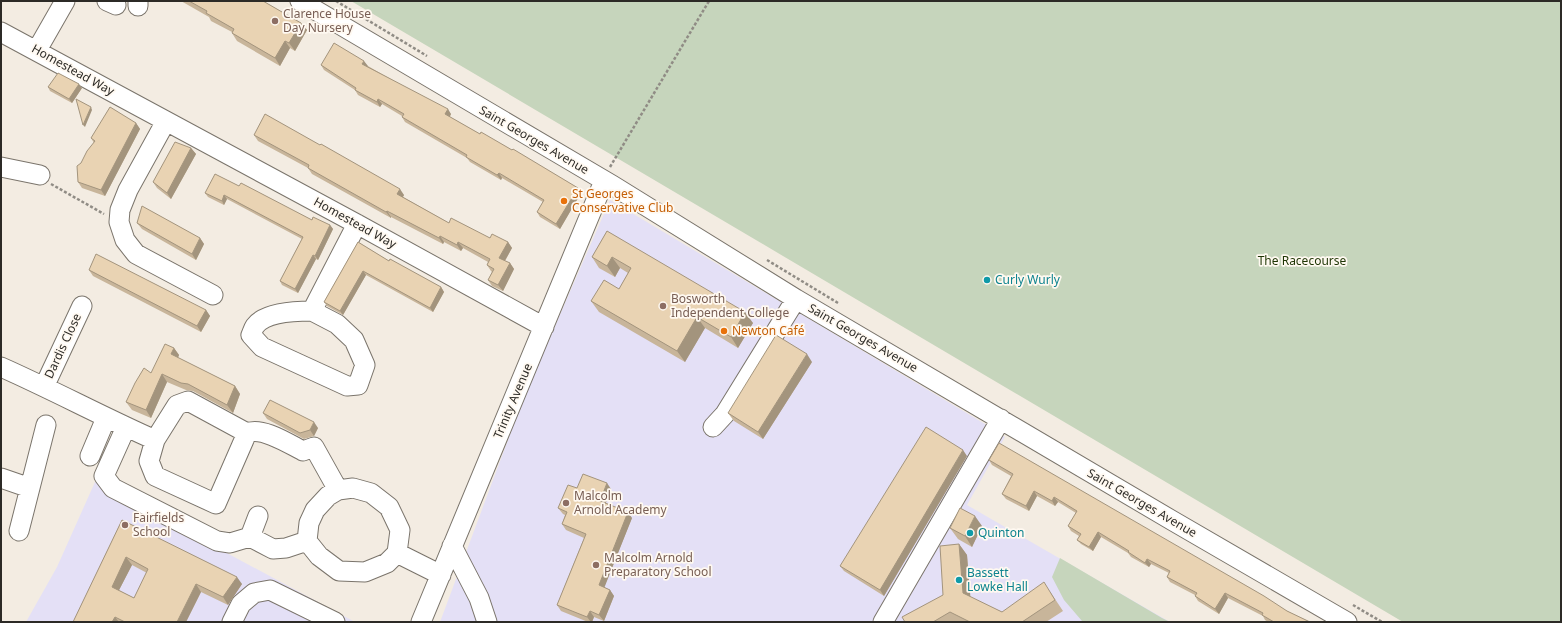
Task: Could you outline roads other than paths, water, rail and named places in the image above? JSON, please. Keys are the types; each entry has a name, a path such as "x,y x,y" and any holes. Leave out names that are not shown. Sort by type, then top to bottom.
{"street":[{"path":"37,50 64,1"},
{"name":"Saint Georges Avenue","path":"300,1 611,172 796,299 1347,622"},
{"name":"Homestead Way","path":"1,32 37,50 544,327"},
{"path":"166,121 128,190 120,210 119,222 125,240 136,254 209,289"},
{"path":"1,167 40,175"},
{"name":"Trinity Avenue","path":"421,622 544,327 611,172"},
{"path":"312,311 357,224"},
{"path":"713,426 724,414 796,299"},
{"name":"Dardis Close","path":"44,386 82,306"},
{"path":"312,311 336,324 354,340 365,365 358,385 347,386 262,347 251,335 255,326 268,317 288,312 312,311"},
{"path":"1,367 44,386 106,418 155,440"},
{"path":"247,433 216,504 154,476 149,461 155,440 177,405 188,401 247,433 252,431 271,435 302,451 314,447 338,490"},
{"path":"90,456 106,418"},
{"path":"883,622 1001,419"},
{"path":"20,531 46,425"},
{"path":"126,427 104,476 113,488 217,541 230,543 250,537 273,549 286,548 307,541"},
{"path":"1,478 30,488"},
{"path":"353,488 371,493 389,507 400,530 397,553 387,563 365,572 339,571 319,556 307,541 309,523 315,510 328,496 338,490 353,488"},
{"path":"250,537 258,516"},
{"path":"452,546 479,598 487,622"},
{"path":"397,553 440,575"},
{"path":"232,622 241,604 254,592 270,590 335,622"}],"place":[{"name":"Clarence House Day Nursery","path":"275,21"},
{"name":"St Georges Conservative Club","path":"564,201"},
{"name":"Curly Wurly","path":"987,280"},
{"name":"Bosworth Independent College","path":"663,306"},
{"name":"Newton Café","path":"724,331"},
{"name":"Malcolm Arnold Academy","path":"566,503"},
{"name":"Fairfields School","path":"125,525"},
{"name":"Quinton","path":"970,533"},
{"name":"Malcolm Arnold Preparatory School","path":"596,565"},
{"name":"Bassett Lowke Hall","path":"959,580"}],"park label":[{"name":"The Racecourse","path":"1302,261"}]}
